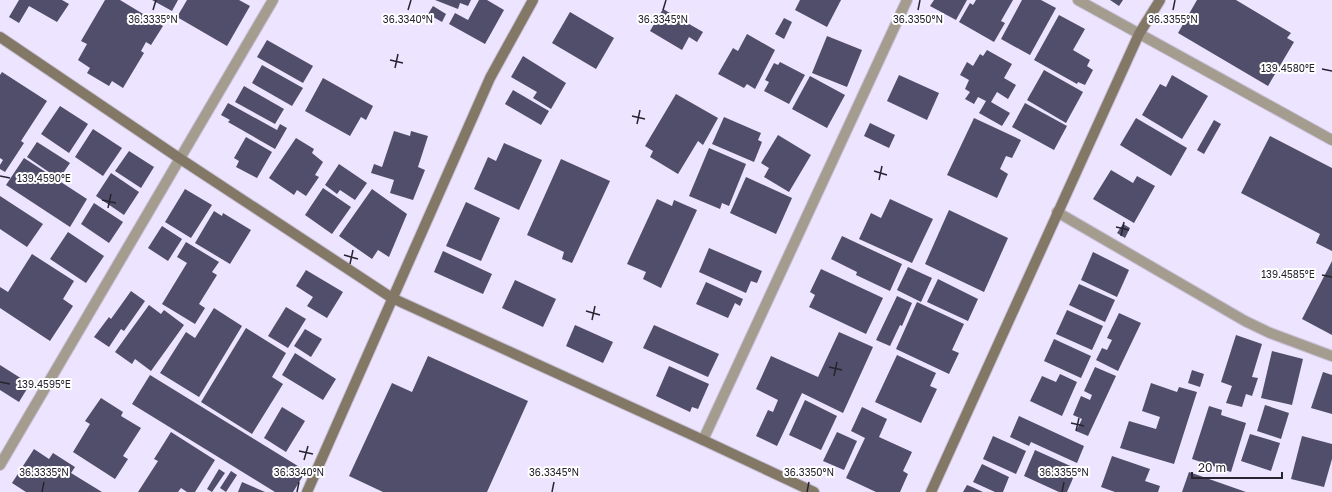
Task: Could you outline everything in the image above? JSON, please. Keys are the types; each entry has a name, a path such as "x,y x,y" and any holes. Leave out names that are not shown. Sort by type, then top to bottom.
{"street":[{"path":"0,465 273,0"},
{"path":"307,492 490,78 533,0"},
{"path":"703,440 907,0"},
{"path":"1078,0 1332,140"},
{"path":"930,492 1056,212 1139,34 1160,0"},
{"path":"0,37 179,158 392,298 814,492"},
{"path":"1056,212 1245,321 1270,334 1332,356"}],"building":[{"path":"19,0 62,0 69,4 57,22 29,6 19,23 9,17"},
{"path":"105,0 120,0 163,26 151,45 146,42 141,51 144,53 123,88 112,81 109,86 87,73 90,68 78,60 87,44 81,41"},
{"path":"152,0 178,0 172,11"},
{"path":"187,0 239,0 250,6 227,46 177,17"},
{"path":"435,0 471,0 468,6 460,3 458,9"},
{"path":"479,0 487,0 504,10 485,44 449,24 455,13 468,20"},
{"path":"800,0 841,0 827,27 795,10"},
{"path":"934,0 967,0 956,20 930,6"},
{"path":"976,0 1013,0 1001,21 1005,23 994,42 959,22 970,3 973,5"},
{"path":"1022,0 1041,0 1056,8 1030,55 1001,39"},
{"path":"1110,0 1123,0 1119,6"},
{"path":"1197,0 1236,0 1291,33 1287,38 1294,42 1268,86 1178,33"},
{"path":"433,6 446,14 442,22 428,14"},
{"path":"663,9 703,32 697,42 689,37 682,50 650,31"},
{"path":"570,12 614,38 596,69 552,43"},
{"path":"1059,15 1085,29 1073,50 1090,60 1087,66 1093,70 1085,85 1078,82 1077,84 1034,60"},
{"path":"784,18 792,22 784,39 775,34"},
{"path":"747,34 775,50 755,89 747,84 744,88 718,74 733,48 738,51"},
{"path":"827,36 862,50 847,87 812,73"},
{"path":"267,40 313,66 303,83 257,57"},
{"path":"987,50 1012,64 1004,78 1016,85 1008,99 997,92 991,102 1010,113 1002,126 979,113 986,101 978,97 974,104 965,99 970,92 965,89 969,80 960,75 967,62 973,66 980,54 983,56"},
{"path":"523,56 566,83 551,109 533,98 537,92 511,77"},
{"path":"780,62 805,75 789,104 764,91 769,82 765,80 774,63 778,65"},
{"path":"262,65 303,88 292,106 252,83"},
{"path":"1044,70 1083,92 1066,123 1027,100"},
{"path":"2,72 47,101 21,141 24,143 5,172 0,169 0,165 3,160 0,158 0,75"},
{"path":"899,75 939,93 927,120 887,101"},
{"path":"1172,75 1208,96 1182,139 1142,115 1160,84 1166,87"},
{"path":"810,76 845,95 827,128 792,109"},
{"path":"323,78 373,106 366,120 361,117 350,136 305,111"},
{"path":"244,86 284,109 275,124 235,102"},
{"path":"513,90 549,111 541,125 505,104"},
{"path":"676,94 718,118 703,145 698,141 678,174 650,157 653,151 645,146"},
{"path":"228,103 277,130 280,124 287,128 275,149 228,122 230,120 221,115"},
{"path":"1025,103 1067,126 1054,150 1012,127"},
{"path":"60,106 88,124 69,153 41,134"},
{"path":"724,117 761,133 758,140 762,142 754,162 712,144"},
{"path":"974,118 1021,140 1012,158 1006,156 1000,169 1008,174 997,198 947,175"},
{"path":"1136,118 1187,148 1171,176 1120,145"},
{"path":"1214,120 1221,124 1204,154 1197,150"},
{"path":"870,123 895,135 889,148 864,136"},
{"path":"93,129 122,148 103,176 75,157"},
{"path":"394,131 410,136 411,131 428,136 418,167 425,170 413,200 390,193 394,180 371,173 374,164 382,167"},
{"path":"778,135 811,155 789,192 764,177 769,168 761,163"},
{"path":"1270,136 1332,168 1332,251 1316,243 1320,234 1241,193"},
{"path":"246,137 272,152 257,178 236,167 239,161 234,158"},
{"path":"296,138 314,149 312,153 323,162 315,175 319,177 306,196 297,190 294,195 269,178"},
{"path":"37,142 70,163 59,179 27,157"},
{"path":"504,143 542,160 519,210 474,189 488,157 496,161"},
{"path":"709,148 746,164 729,206 722,203 720,209 689,196"},
{"path":"129,151 154,167 141,188 115,171"},
{"path":"24,158 87,199 70,227 6,185"},
{"path":"561,159 610,181 572,263 562,259 564,252 527,235"},
{"path":"339,164 367,183 355,200 340,190 337,194 325,185"},
{"path":"1111,170 1133,183 1137,176 1155,186 1134,223 1093,199"},
{"path":"111,173 139,192 124,215 96,196"},
{"path":"746,177 792,198 776,234 730,213"},
{"path":"323,188 351,207 332,234 305,215"},
{"path":"185,189 212,205 191,238 165,222"},
{"path":"372,189 407,214 389,257 378,250 372,259 339,236"},
{"path":"0,196 43,224 27,247 0,229"},
{"path":"657,199 672,206 674,200 697,210 661,288 643,279 646,272 627,264"},
{"path":"890,199 933,219 912,263 859,239 871,213 881,218"},
{"path":"466,202 500,218 481,261 446,246"},
{"path":"94,203 123,222 109,243 81,224"},
{"path":"949,210 1008,238 984,292 925,264"},
{"path":"214,211 222,216 223,213 251,230 230,264 195,243"},
{"path":"1123,224 1130,228 1125,238 1117,233"},
{"path":"162,226 182,239 168,261 148,248"},
{"path":"68,232 104,256 86,283 50,259"},
{"path":"842,236 902,264 890,291 856,275 857,272 831,259"},
{"path":"186,242 219,262 212,272 217,275 199,304 205,308 195,324 162,304 187,263 177,257"},
{"path":"709,248 762,271 757,283 751,281 746,293 699,272"},
{"path":"443,251 492,274 483,294 434,272"},
{"path":"1093,252 1129,270 1117,297 1081,280"},
{"path":"32,254 74,281 63,299 73,306 50,341 0,308 0,287 8,292"},
{"path":"1332,261 1332,335 1302,319"},
{"path":"908,267 932,278 921,302 897,290"},
{"path":"821,269 883,298 866,334 809,307 815,295 810,292"},
{"path":"306,270 343,292 327,318 307,306 313,297 296,286"},
{"path":"938,279 978,299 968,321 927,302"},
{"path":"515,280 556,299 543,327 502,308"},
{"path":"706,282 743,299 740,306 735,303 728,318 696,304"},
{"path":"1079,284 1115,300 1105,322 1069,305"},
{"path":"131,291 145,301 124,331 121,329 109,347 94,337 109,317 111,319"},
{"path":"897,296 912,303 902,326 900,325 890,346 876,340"},
{"path":"917,302 964,324 952,350 959,353 949,374 896,349"},
{"path":"149,305 161,314 164,310 184,325 151,371 135,359 132,364 115,352"},
{"path":"286,307 306,319 288,348 268,336"},
{"path":"214,308 242,326 199,397 160,373 186,332 195,338"},
{"path":"1067,310 1103,326 1092,350 1056,334"},
{"path":"1119,313 1141,323 1118,371 1096,360 1102,348 1107,350 1112,340 1107,338"},
{"path":"575,325 613,342 603,363 566,346"},
{"path":"654,325 719,354 708,377 643,348"},
{"path":"246,328 286,353 272,377 283,384 252,434 201,402"},
{"path":"305,329 322,339 311,357 294,346"},
{"path":"839,332 873,347 843,413 802,393 777,446 756,436 768,410 773,412 778,400 756,389 771,356 818,377"},
{"path":"1236,335 1262,344 1252,377 1258,378 1252,396 1246,394 1242,407 1226,403 1232,386 1221,382"},
{"path":"1054,339 1091,356 1081,378 1044,361"},
{"path":"1272,351 1303,359 1292,405 1261,398"},
{"path":"295,353 336,379 323,400 282,375"},
{"path":"897,355 936,373 930,386 937,389 921,423 875,402"},
{"path":"428,356 528,401 487,492 383,492 349,476 392,383 412,392"},
{"path":"0,365 30,384 19,402 0,390"},
{"path":"669,366 709,384 698,409 692,407 690,412 656,396"},
{"path":"1095,367 1116,376 1088,436 1076,431 1082,419 1073,415 1081,396 1090,400 1092,395 1084,391"},
{"path":"1192,370 1204,374 1200,387 1188,383"},
{"path":"1323,372 1332,375 1332,414 1311,408"},
{"path":"1060,374 1077,382 1062,416 1030,401 1042,376 1056,382"},
{"path":"150,375 306,471 293,492 275,492 132,404"},
{"path":"1151,383 1177,392 1179,387 1197,392 1174,464 1120,448 1129,421 1156,429 1160,417 1142,411"},
{"path":"101,398 123,412 121,416 141,428 123,456 128,459 115,479 73,452 90,424 85,421"},
{"path":"805,400 837,416 821,450 789,435"},
{"path":"1265,405 1289,413 1281,439 1257,431"},
{"path":"1209,406 1222,410 1221,415 1246,423 1231,472 1192,459"},
{"path":"282,407 305,421 286,452 264,438"},
{"path":"862,407 887,419 879,437 912,452 903,471 908,474 900,492 876,492 846,478 865,438 851,431"},
{"path":"1019,416 1084,446 1077,463 1031,442 1029,446 1010,437"},
{"path":"171,432 215,460 195,492 187,492 181,488 178,492 138,492 158,461 154,459"},
{"path":"837,432 857,441 844,470 823,461"},
{"path":"1250,434 1280,443 1271,471 1241,461"},
{"path":"993,436 1026,451 1016,474 983,459"},
{"path":"1302,436 1332,444 1332,459 1324,487 1291,479"},
{"path":"34,449 49,459 53,453 75,467 71,473 102,492 26,492 12,483"},
{"path":"1035,450 1077,469 1067,492 1059,492 1024,476"},
{"path":"1112,456 1150,469 1145,481 1160,486 1158,492 1115,492 1101,487"},
{"path":"982,464 1009,477 1003,492 995,492 973,482"},
{"path":"219,469 225,473 212,492 207,489"},
{"path":"231,471 237,475 226,492 220,488"},
{"path":"1189,472 1246,492 1182,492"},
{"path":"242,482 265,492 238,492"},
{"path":"967,485 972,487 983,492 963,492"}]}
